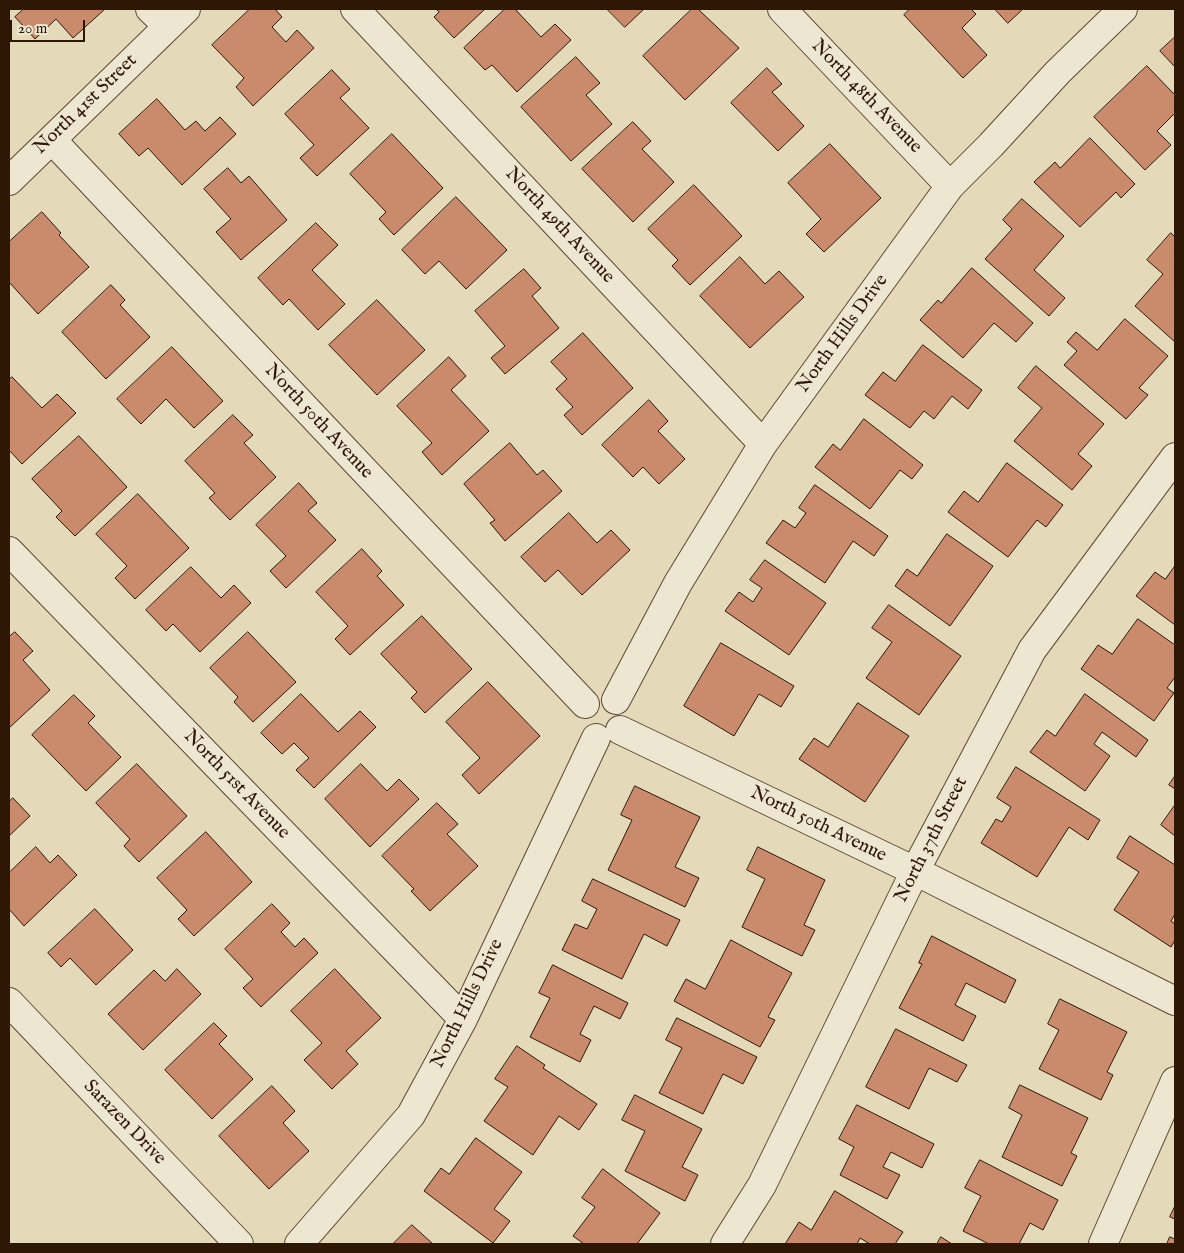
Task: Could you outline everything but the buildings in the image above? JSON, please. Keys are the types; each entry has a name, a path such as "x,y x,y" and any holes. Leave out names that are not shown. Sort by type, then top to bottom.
{"street":[{"name":"North 49th Avenue","path":"355,9 763,444"},
{"name":"North 48th Avenue","path":"782,9 950,186"},
{"name":"North Hills Drive","path":"616,700 678,582 763,444 950,186 991,145 1058,72 1123,9"},
{"name":"North 41st Street","path":"9,181 52,140 168,14"},
{"name":"North 50th Avenue","path":"52,140 585,704"},
{"name":"North 37th Street","path":"725,1244 762,1185 915,871 1032,650 1175,457"},
{"name":"North 51st Avenue","path":"9,551 463,1019"},
{"path":"603,695 616,700 620,704 624,717 608,734 585,730 581,724 581,710 589,699 603,695"},
{"name":"North Hills Drive","path":"299,1244 411,1115 463,1019 608,734"},
{"name":"North 50th Avenue","path":"608,734 915,871 1175,1002"},
{"name":"Sarazen Drive","path":"9,1002 239,1244"},
{"path":"1103,1244 1175,1081"}]}
